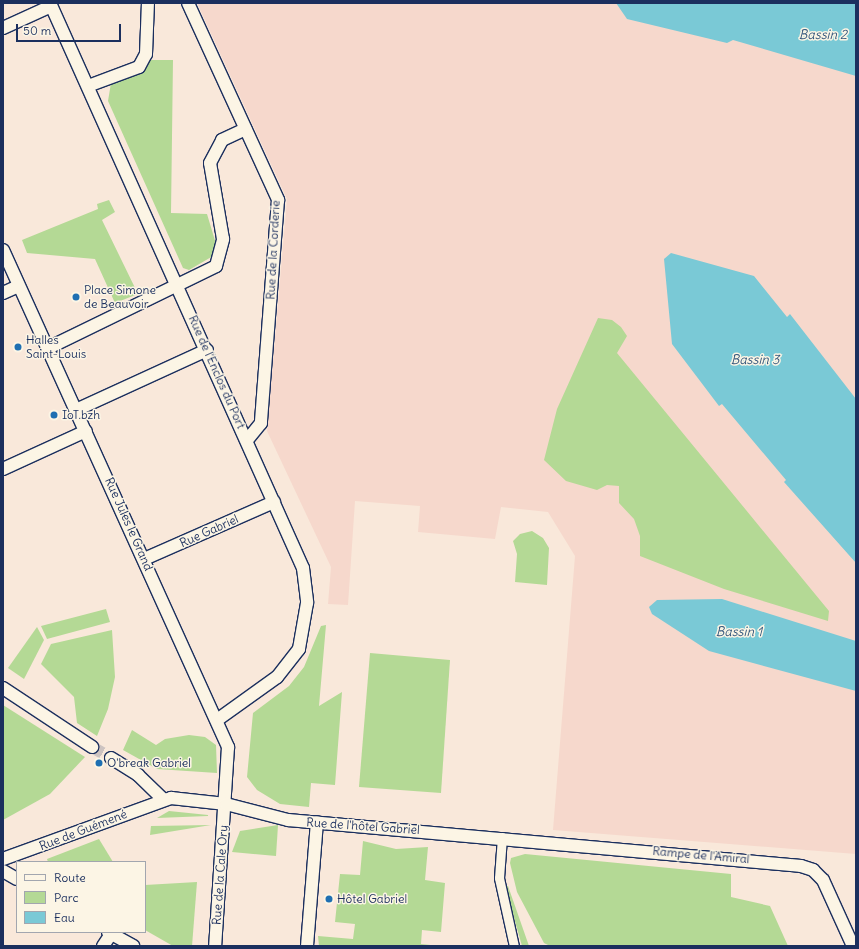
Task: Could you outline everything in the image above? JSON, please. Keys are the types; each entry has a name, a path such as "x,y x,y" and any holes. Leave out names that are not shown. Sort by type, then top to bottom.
{"street":[{"path":"88,86 139,67 146,54 148,3"},
{"name":"Rue de la Corderie","path":"188,3 278,200 261,423 247,440"},
{"path":"3,28 51,4"},
{"name":"Rue de l'Enclos du Port","path":"51,4 179,286 303,568 307,603 299,649 277,677 217,720"},
{"path":"48,348 207,274 220,258 223,239 210,162 222,140 246,129"},
{"name":"Rue Jules le Grand","path":"3,250 228,747 226,804"},
{"path":"3,293 19,286"},
{"path":"76,410 207,350"},
{"path":"3,469 86,431"},
{"name":"Rue Gabriel","path":"144,559 274,502"},
{"path":"3,688 92,747"},
{"path":"111,758 138,775 163,799"},
{"name":"Rue de l'hôtel Gabriel","path":"163,799 226,804 288,820 502,837"},
{"name":"Rue de Guémené","path":"3,859 163,799"},
{"name":"Rue de la Cale Ory","path":"215,946 226,804"},
{"path":"307,946 317,822"},
{"path":"502,837 499,878 514,946"},
{"name":"Rampe de l'Amiral","path":"502,837 801,866 814,870 823,880 853,946"},
{"path":"3,871 16,878"},
{"path":"103,946 110,933 132,946"}],"shaded area":[{"path":"197,3 856,3 856,854 553,830 575,556 548,512 501,507 495,539 418,532 420,506 355,501 348,605 328,604 331,567 267,431 287,199"}],"green space":[{"path":"150,60 173,60 171,213 207,214 216,244 213,256 189,270 183,268 108,101 111,83 145,69"},
{"path":"109,200 115,212 102,220 138,294 115,303 95,259 27,253 22,240 98,209 97,204"},
{"path":"598,318 612,320 621,327 627,336 617,353 829,611 828,621 724,589 640,556 640,536 634,519 619,503 619,486 607,485 597,490 566,481 544,460 557,409"},
{"path":"532,531 543,538 549,548 547,585 515,582 517,554 513,541 520,534"},
{"path":"106,609 110,622 47,639 41,626"},
{"path":"326,625 319,706 342,692 335,785 311,783 309,807 280,804 257,790 247,777 253,713 289,686 304,667 321,626"},
{"path":"37,627 44,640 24,679 8,668"},
{"path":"112,630 115,677 108,709 97,736 77,723 74,697 41,664 51,644"},
{"path":"370,653 450,660 441,793 359,787"},
{"path":"3,705 85,757 50,794 3,820"},
{"path":"132,730 156,745 165,739 189,735 205,737 216,745 217,773 157,769 123,750"},
{"path":"169,811 208,815 208,816 157,818"},
{"path":"211,825 150,835 151,826"},
{"path":"278,825 276,856 232,852 240,831"},
{"path":"99,839 112,861 48,861 47,859"},
{"path":"363,841 396,849 428,847 425,880 445,883 441,932 422,930 421,944 440,946 319,946 318,936 353,939 355,924 335,922 340,874 360,875"},
{"path":"525,854 731,874 731,897 770,906 788,946 550,946 544,943 517,892 510,863 511,858"},
{"path":"197,882 192,946 173,946 146,931 146,885"},
{"path":"505,886 508,886 529,946 522,946"}],"water":[{"name":"Bassin 2","path":"616,3 856,3 856,76 733,40 727,43 627,19"},
{"name":"Bassin 3","path":"671,253 754,276 787,317 790,314 856,399 856,563 784,482 786,480 722,404 719,406 672,344 664,259"},
{"name":"Bassin 1","path":"722,599 856,641 856,691 709,651 652,614 649,607 657,600"}],"tunnel":[{"path":"92,747 111,758"}],"place":[{"name":"Place Simone de Beauvoir","path":"76,297"},
{"name":"Halles Saint-Louis","path":"18,347"},
{"name":"IoT.bzh","path":"54,415"},
{"name":"O'break Gabriel","path":"99,763"},
{"name":"Hôtel Gabriel","path":"329,899"}]}
